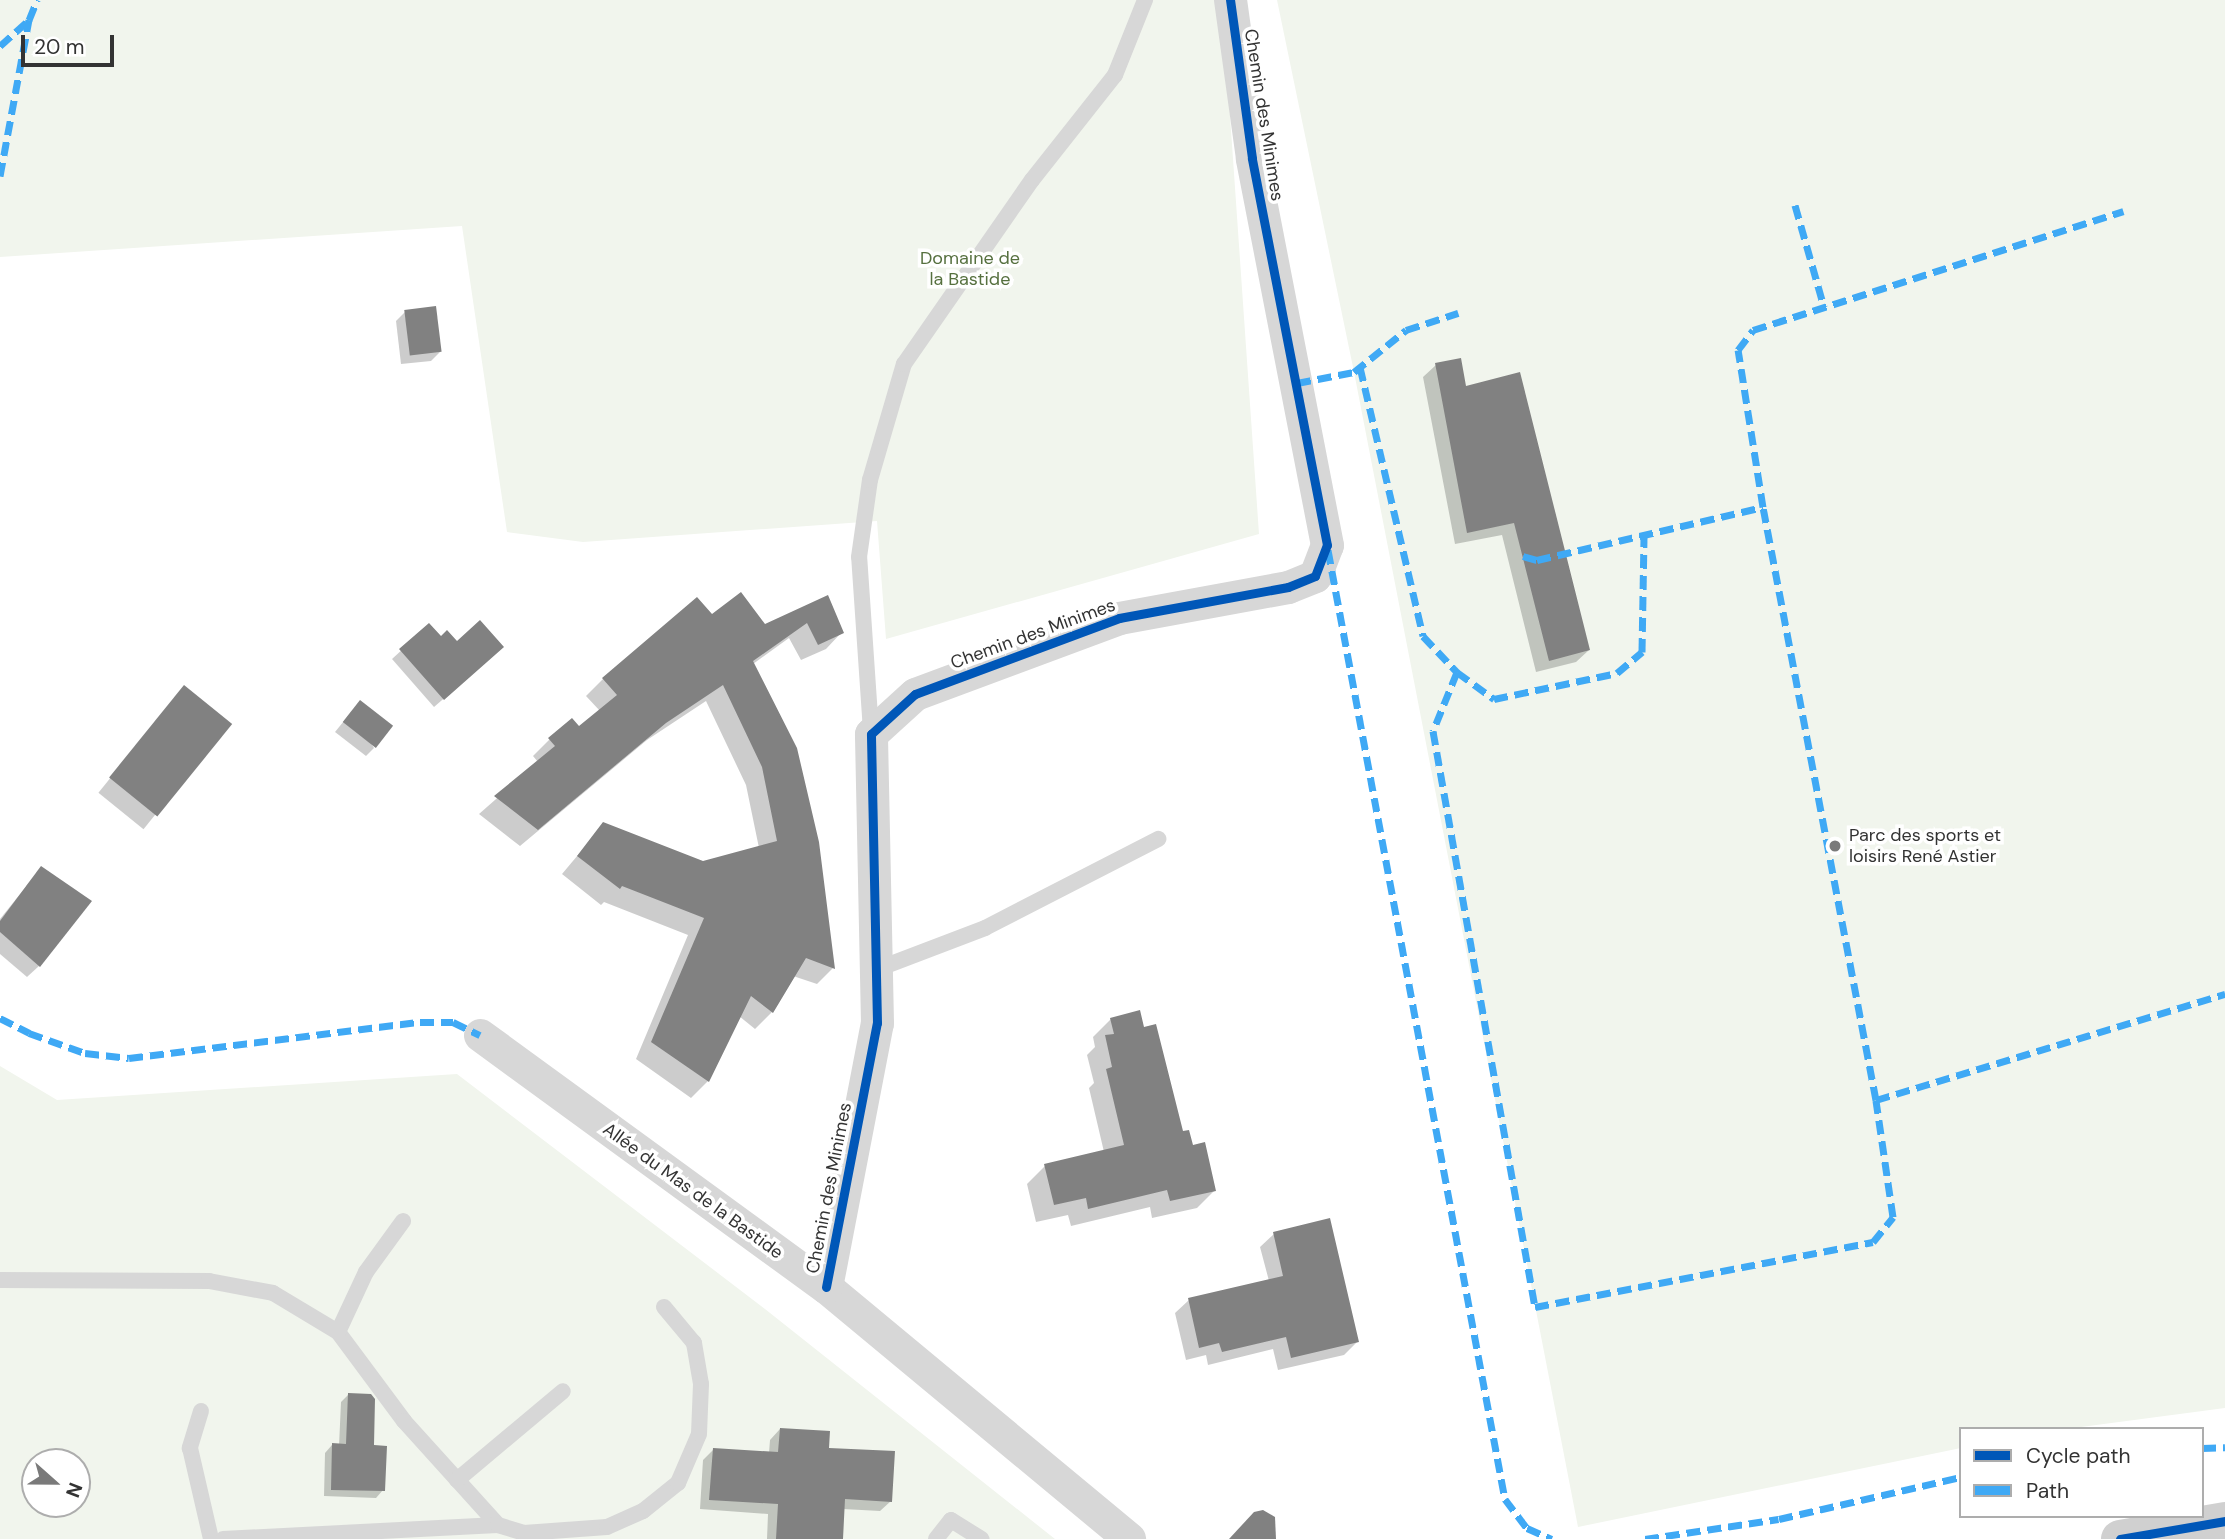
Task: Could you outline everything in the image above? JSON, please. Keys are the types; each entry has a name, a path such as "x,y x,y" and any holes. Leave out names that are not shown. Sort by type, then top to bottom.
{"street":[{"name":"Chemin des Minimes","path":"826,1287 877,1023 871,734 915,694 1119,618 1288,587 1315,576 1327,545 1252,158 1230,0"},
{"name":"Allée du Mas de la Bastide","path":"480,1035 826,1287 1129,1539"},
{"path":"2120,1539 2225,1521"}],"lane":[{"path":"871,734 859,557 870,480 904,364 1032,180 1115,75 1145,0"},
{"path":"875,970 985,928 1158,839"},
{"path":"338,1332 366,1272 403,1222"},
{"path":"0,1280 209,1282 273,1293 338,1332 404,1421 498,1525 524,1536 607,1527 643,1511 678,1483 699,1434 701,1384 694,1343 664,1307"},
{"path":"457,1480 563,1391"},
{"path":"201,1411 190,1448 211,1539"},
{"path":"936,1539 951,1520 982,1539"},
{"path":"223,1539 498,1525"}],"green space":[{"name":"Domaine de la Bastide","path":"0,0 1222,0 1259,534 886,639 877,521 583,542 507,532 462,226 0,257"},
{"name":"Parc des sports et loisirs René Astier","path":"1277,0 2225,0 2225,1408 2081,1427 1959,1427 1959,1448 1578,1527 1354,372"},
{"path":"0,1066 57,1100 457,1074 765,1309 1055,1539 0,1539"}],"building":[{"path":"436,306 442,352 410,356 404,310"},
{"path":"1461,358 1466,386 1520,372 1590,650 1549,661 1514,523 1467,533 1435,363"},
{"path":"741,592 765,624 828,595 844,633 818,645 807,623 753,661 797,748 819,842 835,969 806,958 773,1013 751,996 709,1082 651,1042 704,918 622,886 620,889 577,856 603,822 703,861 777,841 762,767 723,685 666,723 538,830 494,796 555,746 548,738 572,718 579,726 617,695 602,678 697,597 712,614"},
{"path":"480,620 504,647 444,700 399,649 429,623 441,636 447,630 457,641"},
{"path":"184,685 232,724 157,816 109,777"},
{"path":"360,700 393,726 376,748 343,722"},
{"path":"41,866 92,901 40,967 0,932 0,921"},
{"path":"1140,1010 1144,1027 1156,1024 1183,1131 1189,1130 1193,1145 1205,1142 1216,1191 1170,1201 1167,1190 1088,1209 1086,1198 1054,1205 1044,1164 1124,1145 1106,1069 1112,1067 1105,1035 1114,1034 1110,1018"},
{"path":"1330,1218 1359,1342 1291,1358 1286,1337 1222,1352 1219,1343 1199,1348 1188,1298 1283,1276 1273,1232"},
{"path":"348,1393 371,1394 375,1399 374,1445 387,1446 385,1491 331,1490 332,1443 346,1444"},
{"path":"780,1428 830,1431 829,1448 895,1451 892,1502 845,1499 843,1539 776,1539 778,1504 709,1500 713,1448 778,1452"},
{"path":"1263,1510 1275,1517 1276,1539 1229,1539 1254,1512"}],"marked path":[{"path":"0,176 29,20 37,0"},
{"path":"0,46 29,20"},
{"path":"1795,205 1824,307"},
{"path":"1523,556 1537,560 1763,507 1738,350 1753,330 2123,211"},
{"path":"1297,383 1354,372 1406,330 1458,313"},
{"path":"1360,367 1423,636 1457,672 1494,699 1617,673 1642,652 1644,534"},
{"path":"1457,672 1433,731 1535,1307 1873,1242 1893,1217 1876,1100 1763,507"},
{"path":"1328,550 1505,1499 1527,1528 1552,1539"},
{"path":"1876,1100 2225,994"},
{"path":"0,1018 29,1033 85,1053 129,1058 420,1022 453,1022 480,1035"},
{"path":"2204,1448 2225,1447"},
{"path":"1645,1539 1779,1519 1959,1477"}],"cycle path":[{"path":"826,1287 877,1023 871,734 915,694 1119,618 1288,587 1315,576 1327,545 1252,158 1230,0"},
{"path":"2120,1539 2225,1521"}],"place":[{"name":"Parc des sports et loisirs René Astier","path":"1835,846"}]}
